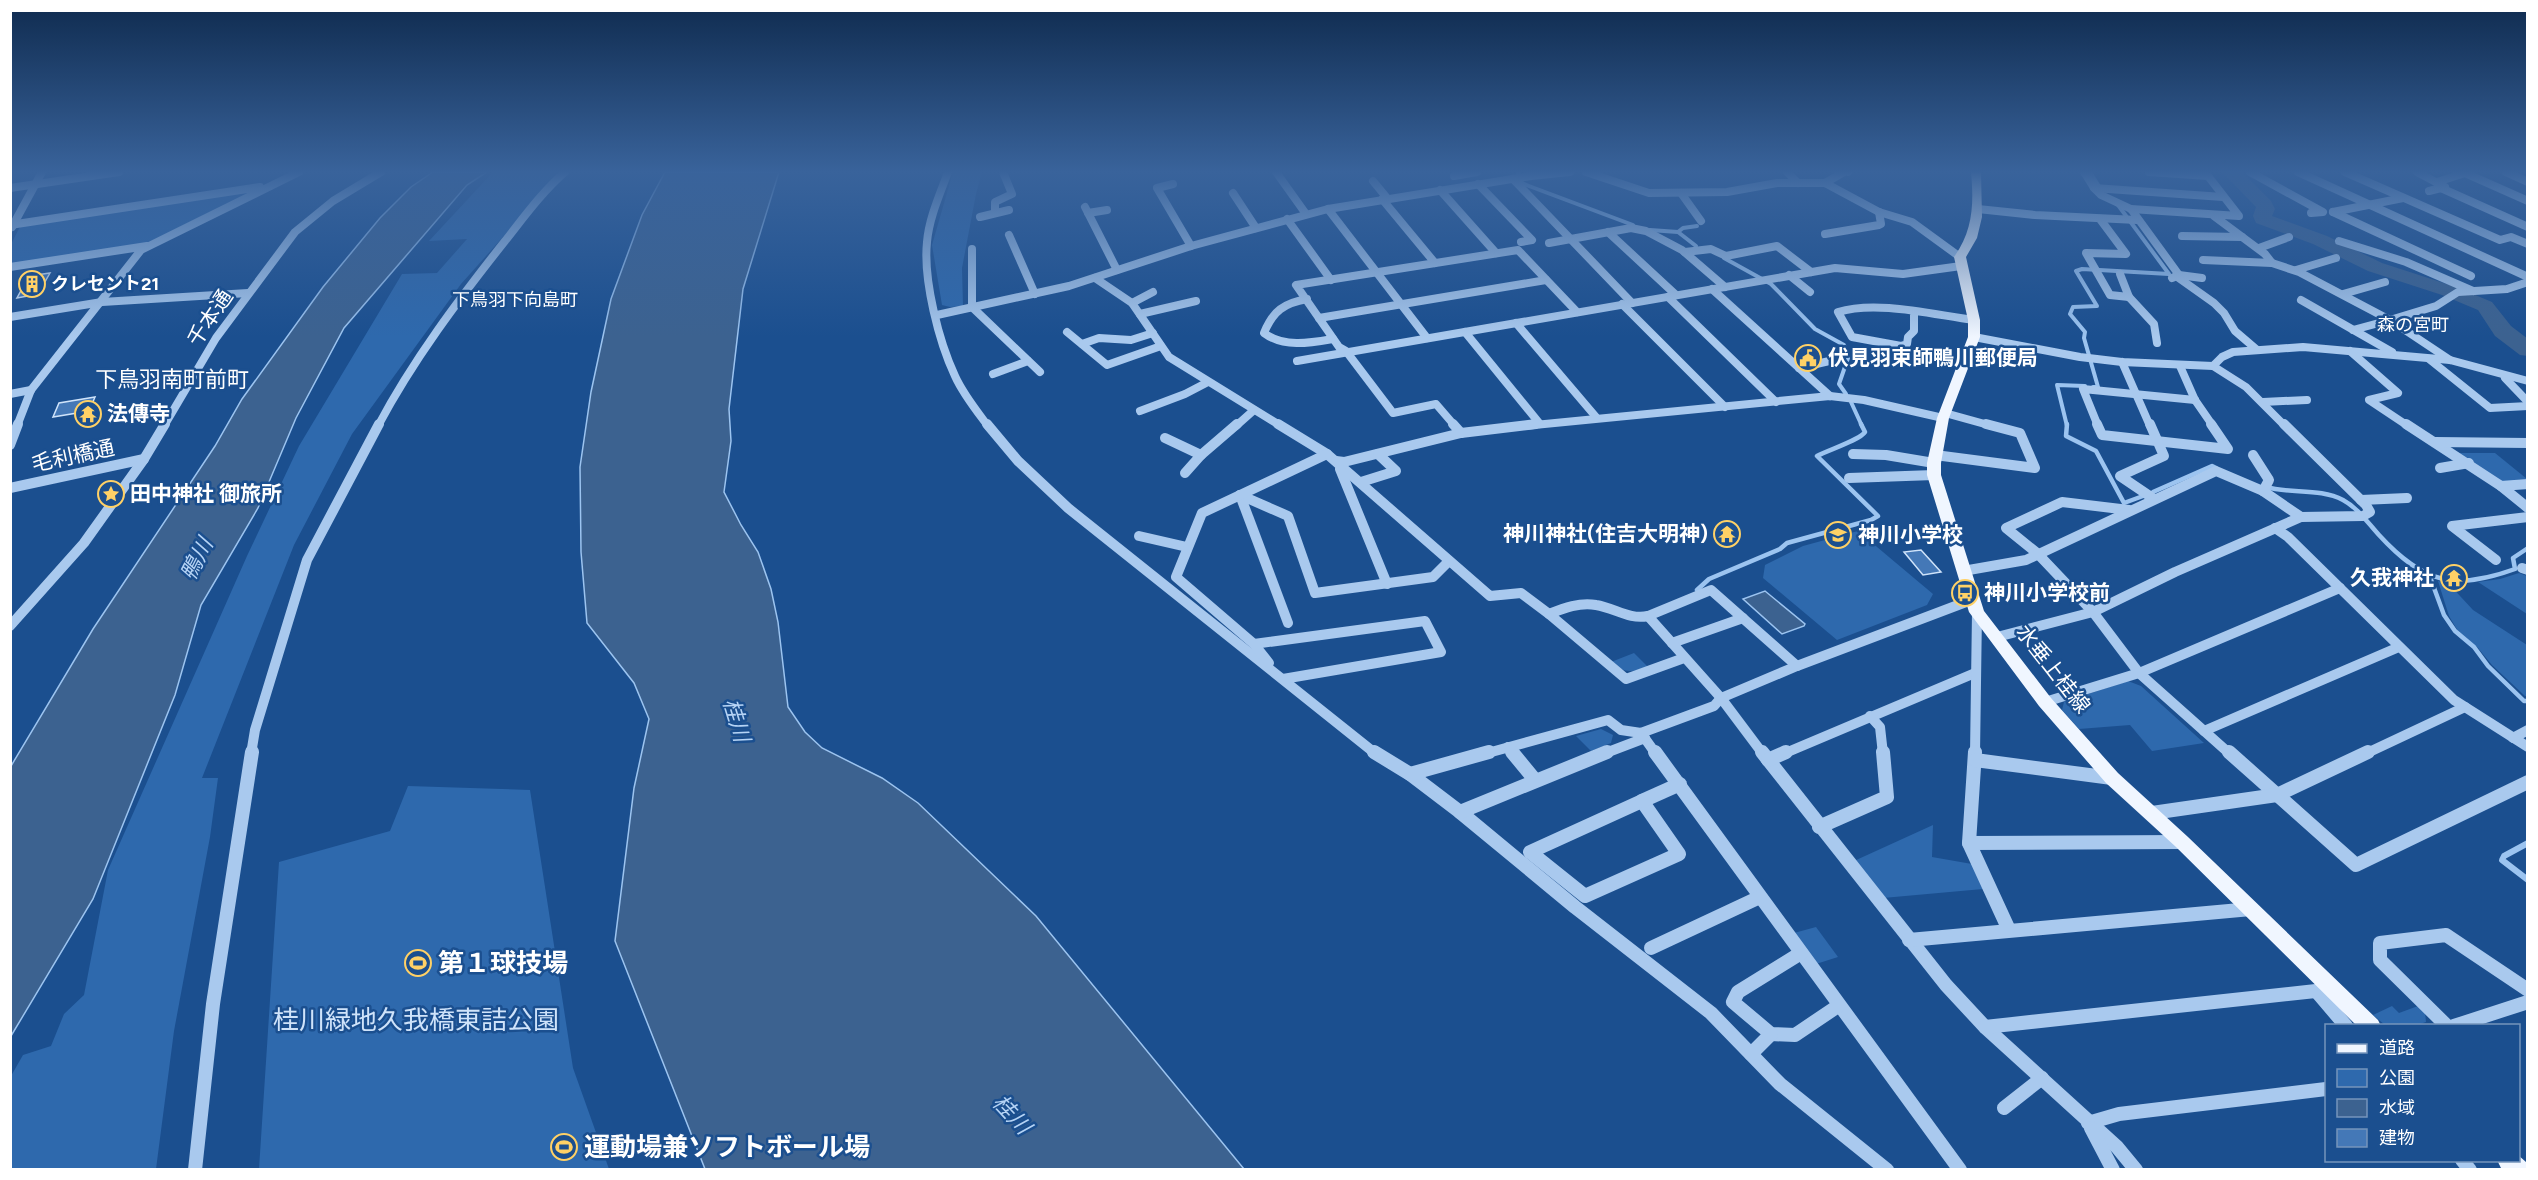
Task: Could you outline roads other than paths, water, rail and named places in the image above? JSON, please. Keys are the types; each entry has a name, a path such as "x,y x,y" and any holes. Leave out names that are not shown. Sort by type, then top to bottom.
{"main road":[{"path":"1960,262 1970,245 1976,227"},
{"name":"水垂上桂線","path":"1960,262 1974,320 1974,337 1944,416 1934,464 1963,571 1976,605 2044,702 2112,778 2152,813 2369,1024"}],"street":[{"path":"10,445 31,390 141,250 187,227"},
{"name":"千本通","path":"10,626 84,543 144,459 216,338 301,227"},
{"path":"195,1170 213,1004 255,730 308,560 399,386 483,269 517,227"},
{"path":"932,227 927,243 944,348 956,377 983,421 1025,468 1095,531 1375,753 1410,774 1460,812 1575,907 1711,1013 1780,1084 1887,1170"},
{"path":"1096,227 1117,270"},
{"path":"1180,227 1191,246"},
{"path":"937,315 1035,294 1095,278 1191,246 1259,227"},
{"path":"1293,227 1331,280"},
{"path":"1342,227 1427,338"},
{"path":"1407,227 1435,263"},
{"path":"1473,227 1496,253"},
{"path":"1520,227 1532,240"},
{"path":"1561,227 1632,303"},
{"path":"1825,234 1866,227"},
{"path":"1918,227 1960,262"},
{"path":"2106,227 2126,254 2086,253 2110,295 2129,297"},
{"path":"2137,227 2176,276 2214,303 2235,330 2256,349"},
{"path":"2229,227 2259,248 2272,263"},
{"path":"2366,227 2471,276"},
{"path":"2416,227 2528,277"},
{"path":"2469,227 2499,240 2511,237 2528,244"},
{"path":"1521,242 1571,238 1631,228 1643,230 1672,241 1725,287"},
{"path":"1608,232 1776,402"},
{"path":"1009,235 1035,294"},
{"path":"2182,236 2243,237"},
{"path":"2259,248 2289,237"},
{"path":"2339,241 2406,262 2473,291"},
{"path":"10,267 148,246"},
{"path":"1685,252 1711,249 1726,256 1777,246 1810,272"},
{"path":"972,249 972,307 1040,372"},
{"path":"1461,434 1436,404 1393,413 1346,351 1339,347 1296,285 1518,249 1577,312"},
{"path":"2406,262 2427,255"},
{"path":"2296,270 2336,258"},
{"path":"2203,260 2272,263 2296,270 2390,320 2450,360"},
{"path":"1297,361 1835,268 1904,274 1960,262"},
{"path":"2120,274 2129,297 2154,324 2157,343"},
{"path":"1789,275 1810,292"},
{"path":"2176,276 2202,278"},
{"path":"1095,278 1132,303 1169,357 1327,454 1362,482 1490,596 1521,593 1626,679 1684,658"},
{"path":"1319,318 1546,280"},
{"path":"2343,294 2385,282"},
{"path":"2353,330 2436,306 2456,293 2507,289 2528,282"},
{"path":"1712,289 1830,396"},
{"path":"1132,303 1153,292"},
{"path":"10,317 102,302 249,293"},
{"path":"1307,299 1282,304 1271,318 1264,333 1272,339 1288,342 1307,343 1333,339"},
{"path":"2301,300 2398,356"},
{"path":"1140,314 1196,301"},
{"path":"1622,304 1725,407"},
{"path":"1914,313 1914,331 1908,338 1907,344 1901,346 1852,337 1838,312 1844,309 1884,309 1974,320"},
{"path":"1516,323 1596,417"},
{"path":"1067,332 1107,365 1161,346"},
{"path":"1465,332 1540,424"},
{"path":"1082,344 1099,338 1131,340 1153,333"},
{"path":"1974,337 2091,359 2180,366 2213,366 2246,387 2263,402 2370,510 2368,514 2361,516 2301,517 2093,612 1997,637"},
{"path":"2213,366 2222,357 2233,352 2303,347 2450,360 2528,381"},
{"path":"2350,351 2398,393 2369,400 2469,463 2528,508"},
{"path":"2429,358 2490,408 2528,404"},
{"path":"1799,368 1838,359"},
{"path":"993,374 1028,361"},
{"path":"2122,362 2139,395 2164,456 2120,476 2154,499"},
{"path":"2180,366 2184,383 2196,400 2228,449 2102,435 2083,389 2196,400"},
{"path":"2502,375 2528,404"},
{"path":"1140,411 1185,394 1208,382"},
{"path":"10,394 31,390"},
{"path":"1338,464 1461,434 1596,417 1633,416 1830,396 1864,400 2020,433 2035,468 1934,464 1886,455 1853,454"},
{"path":"2263,402 2307,400"},
{"path":"1185,473 1201,455 1254,410"},
{"path":"1165,438 1201,455"},
{"path":"2434,442 2528,442"},
{"path":"1283,680 1254,644 1176,577 1202,513 1327,454"},
{"path":"1362,482 1396,471 1378,454"},
{"path":"2253,455 2269,480 2265,488"},
{"name":"毛利橋通","path":"10,488 144,459"},
{"path":"2440,468 2469,463"},
{"path":"1338,464 1387,584"},
{"path":"1849,478 1934,464"},
{"path":"1963,571 2026,560 2216,471 2265,488 2301,517"},
{"path":"2501,486 2528,484"},
{"path":"1240,495 1288,516 1315,593 1433,578 1449,561"},
{"path":"1240,495 1288,623"},
{"path":"2361,500 2407,498"},
{"path":"2129,510 2062,502 2006,528 2037,553 2093,612 2139,673 2356,865 2528,782"},
{"path":"2496,560 2452,526 2528,517"},
{"path":"2275,528 2288,537 2454,700 2528,747"},
{"path":"1139,536 1187,547"},
{"path":"2044,702 2139,673 2340,588"},
{"path":"1549,614 1563,608 1591,604 1640,619 1711,590 1797,666"},
{"path":"1460,812 1713,706 1721,698 1797,666 1976,605 1976,760 1970,843 2009,930"},
{"path":"1648,616 1721,698 1819,827 1946,985 1985,1027 2117,1146 2136,1170"},
{"path":"1672,643 1743,618"},
{"path":"1254,644 1425,621 1441,652 1283,680"},
{"path":"2204,731 2399,646"},
{"path":"1768,760 1975,673"},
{"path":"2152,813 2277,795 2465,707"},
{"path":"1819,827 1887,797 1880,727 1870,716"},
{"path":"1410,774 1608,720 1621,730 1643,735 1838,1006 1960,1170"},
{"path":"2513,738 2528,730"},
{"path":"1508,747 1535,780"},
{"path":"1976,760 2112,778"},
{"path":"1585,896 1530,852 1680,784"},
{"path":"1575,907 1585,896 1678,854 1642,801"},
{"path":"1970,843 2182,842"},
{"path":"1652,948 1760,897"},
{"path":"1909,940 2251,909"},
{"path":"2445,1024 2380,960 2379,943 2446,935 2528,990"},
{"path":"1801,953 1738,992 1733,1002 1771,1034 1795,1035 1838,1006"},
{"path":"1985,1027 2335,989"},
{"path":"2318,992 2344,1024"},
{"path":"2460,1024 2528,1002"},
{"path":"1751,1054 1771,1034"},
{"path":"2004,1108 2042,1078"},
{"path":"2088,1122 2119,1114 2325,1089"},
{"path":"2088,1122 2114,1170"}],"water":[{"name":"鴨川","path":"373,227 431,227 344,328 296,418 258,508 201,605 175,695 93,899 11,1036 11,766 93,629 215,446 242,399 323,287"},
{"name":"桂川","path":"638,227 762,227 743,289 729,409 731,441 724,492 758,552 771,589 778,622 788,707 805,732 822,748 882,778 918,803 1036,916 1244,1169 705,1169 615,941 634,788 649,719 634,683 587,623 581,552 580,467 591,392 611,299"},
{"path":"1765,591 1805,624 1804,626 1782,634 1743,599"}],"waterway":[{"path":"1678,232 1690,227"},
{"path":"2093,387 2098,387 2084,338 2085,332 2070,314 2073,307 2097,306 2076,271 2082,269 2169,274 2134,227"},
{"path":"2285,227 2320,240 2375,267 2449,291 2485,306 2503,331 2528,350"},
{"path":"1650,230 1678,232"},
{"path":"1678,232 1696,246"},
{"path":"1724,258 1771,284 1815,329 1844,345 1848,358 1839,384 1846,394"},
{"path":"2067,425 2057,385 2085,386"},
{"path":"1851,402 1862,426"},
{"path":"2067,425 2066,436 2096,451 2124,503 2143,496"},
{"path":"1697,590 1709,579 1780,549 1787,543 1871,520 1878,516 1817,456 1862,435 1865,432 1862,426"},
{"path":"2153,492 2212,466 2216,468"},
{"path":"2266,487 2315,492 2343,500 2358,511 2379,535 2410,564 2425,573 2441,578 2457,581 2474,580 2515,569 2513,558 2528,548"},
{"path":"2430,577 2444,615 2455,631 2474,647 2488,666 2524,701 2528,701"},
{"path":"2528,843 2504,856 2502,860 2528,880"}],"place":[{"name":"クレセント21","path":"32,284"},
{"name":"伏見羽束師鴨川郵便局","path":"1808,358"},
{"name":"法傳寺","path":"88,414"},
{"name":"田中神社 御旅所","path":"111,494"},
{"name":"神川神社(住吉大明神)","path":"1727,534"},
{"name":"神川小学校","path":"1838,535"},
{"name":"久我神社","path":"2454,578"},
{"name":"神川小学校前","path":"1965,593"},
{"name":"第１球技場","path":"418,963"},
{"name":"運動場兼ソフトボール場","path":"564,1147"}],"district":[{"name":"下鳥羽下向島町","path":"515,300"},
{"name":"森の宮町","path":"2413,325"},
{"name":"下鳥羽南町前町","path":"172,379"}],"park label":[{"name":"桂川緑地久我橋東詰公園","path":"416,1020"}]}
